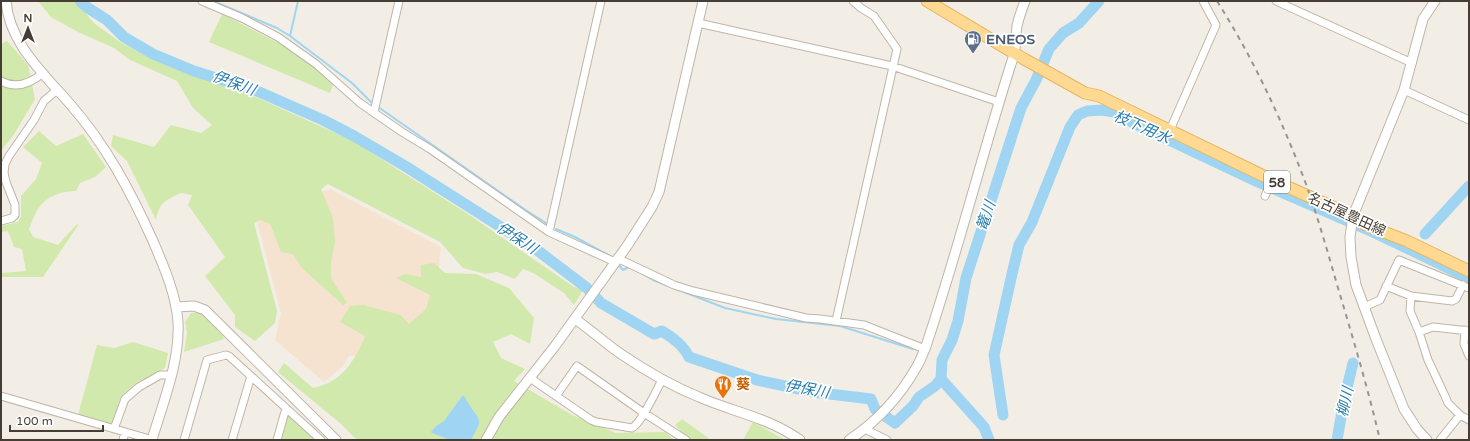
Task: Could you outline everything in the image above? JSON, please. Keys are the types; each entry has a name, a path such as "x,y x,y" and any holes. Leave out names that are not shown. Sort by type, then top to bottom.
{"main road":[{"name":"名古屋豊田線","path":"928,1 1085,93 1099,96 1272,182 1353,217 1366,225 1407,241 1469,271"}],"street":[{"path":"1,396 152,440 171,374 177,345 178,323 176,307 169,280 130,191 91,129 21,46 15,35 8,15 6,1"},
{"path":"202,1 242,18 278,37 316,64 360,102 549,232 615,262 693,291 806,318 864,325 925,349"},
{"path":"374,111 399,1"},
{"path":"549,232 601,1"},
{"path":"486,440 499,417 575,319 644,221 659,192 703,1"},
{"path":"836,321 897,49 874,16 853,1"},
{"path":"849,440 865,429 902,390 916,368 925,349 974,189 988,136 1011,64 1020,56 1017,27 1025,1"},
{"path":"1170,130 1216,25 1203,1"},
{"path":"1276,1 1412,63"},
{"path":"1427,440 1417,429 1404,409 1364,307 1353,273 1350,237 1353,217 1404,90 1423,19 1435,1"},
{"path":"698,23 892,66 999,102"},
{"path":"1,81 16,86 29,83 43,73"},
{"path":"1,222 12,218 15,215 15,205 4,173 5,164 34,120 44,101 57,90"},
{"path":"1404,90 1469,120"},
{"path":"1266,194 1272,182"},
{"path":"1364,307 1380,300 1386,286 1399,260 1466,286 1454,301 1411,296 1386,286"},
{"path":"1411,296 1409,309 1419,332 1428,360 1448,403 1460,415 1469,420"},
{"path":"176,307 194,306 205,310 336,440"},
{"path":"575,319 621,354 662,380 700,397 766,420 800,440"},
{"path":"1419,332 1433,326 1467,331 1464,344 1469,356"},
{"path":"184,440 209,358 226,355 229,356 321,440"},
{"path":"556,396 577,366 644,413 686,440"},
{"path":"114,429 125,398 139,387 160,375 171,374"},
{"path":"232,440 251,376"},
{"path":"530,378 596,422 632,428 644,413 662,380"},
{"path":"276,440 286,408"},
{"path":"1440,440 1460,415"},
{"path":"865,429 887,440"},
{"path":"123,440 125,432"}],"shaded area":[{"path":"330,189 441,247 435,299 404,354 349,356 342,367 324,382 275,340 281,313 255,214"}],"green space":[{"path":"38,1 75,1 95,24 120,42 144,55 190,74 240,90 353,141 468,214 574,287 583,290 574,305 564,293 535,274 523,269 515,279 497,272 486,274 463,268 440,242 328,184 321,189 333,218 335,242 331,263 331,278 347,303 343,305 302,268 292,254 281,252 270,224 260,220 254,223 277,311 275,323 255,341 235,327 235,315 205,276 225,257 188,205 192,195 181,193 164,202 159,209 156,220 127,161 111,146 113,135 154,147 171,125 201,133 212,125 193,108 177,81 130,60 114,48 78,32 51,17"},
{"path":"222,14 290,49 334,82 330,93 209,42"},
{"path":"7,41 28,65 35,99 13,136 1,151 1,44"},
{"path":"39,131 56,146 83,134 106,167 95,177 80,183 76,191 60,193 45,201 41,204 34,216 29,229 33,237 58,245 76,225 79,224 43,277 1,277 1,273 26,271 22,249 14,247 8,231 1,232 1,226 18,222 21,216 21,196 36,179 42,163 23,147"},
{"path":"434,263 445,273 476,274 509,288 534,318 530,344 511,334 493,342 501,358 525,369 514,381 572,415 616,433 665,432 674,440 357,440 341,424 278,372 284,363 313,388 332,381 346,370 352,362 365,336 340,322 350,306 363,305 401,315 409,324 426,309 430,295 396,278 405,274 421,277 421,265"},
{"path":"201,312 221,330 224,339 184,352 187,333 185,322 191,313"},
{"path":"133,342 168,353 165,368 136,383 121,396 112,425 78,415 97,345 114,348"},
{"path":"288,415 317,440 279,440"},
{"path":"682,419 711,440 688,440 675,425"},
{"path":"753,422 785,440 743,440"}],"water":[{"path":"463,395 479,419 479,425 471,440 450,440 432,433 431,432 436,426 444,421"}],"waterway":[{"name":"伊保川","path":"80,1 107,20 124,37 153,54 194,71 257,91 323,120 354,136 405,166 537,250 587,288 601,303 654,334 662,331 681,345 689,357 757,380 813,392 871,399 875,409 895,423 913,406 919,397 935,386 941,379"},
{"path":"213,1 277,28 290,36"},
{"path":"298,1 290,36 352,83 371,102 546,223"},
{"name":"篭川","path":"989,440 984,427 941,379 942,360 952,340 958,321 966,278 1021,108 1036,80 1049,49 1063,33 1079,23 1099,1"},
{"name":"枝下用水","path":"1003,415 994,355 1019,245 1032,222 1070,127 1078,115 1087,111 1102,110 1114,112 1135,124 1258,182 1373,232 1469,278"},
{"name":"柳川","path":"1425,234 1469,186"},
{"path":"556,229 575,237 612,257"},
{"path":"617,263 623,270 631,266"},
{"path":"636,270 653,280 725,308 776,319 840,326 913,349"},
{"name":"篭川","path":"939,357 942,360"},
{"name":"柳川","path":"1337,440 1344,400 1353,363"}],"railway":[{"path":"1217,1 1255,67 1277,113 1306,184 1355,345 1380,440"}],"place":[{"name":"ENEOS","path":"973,54"},
{"name":"葵","path":"723,399"}]}
